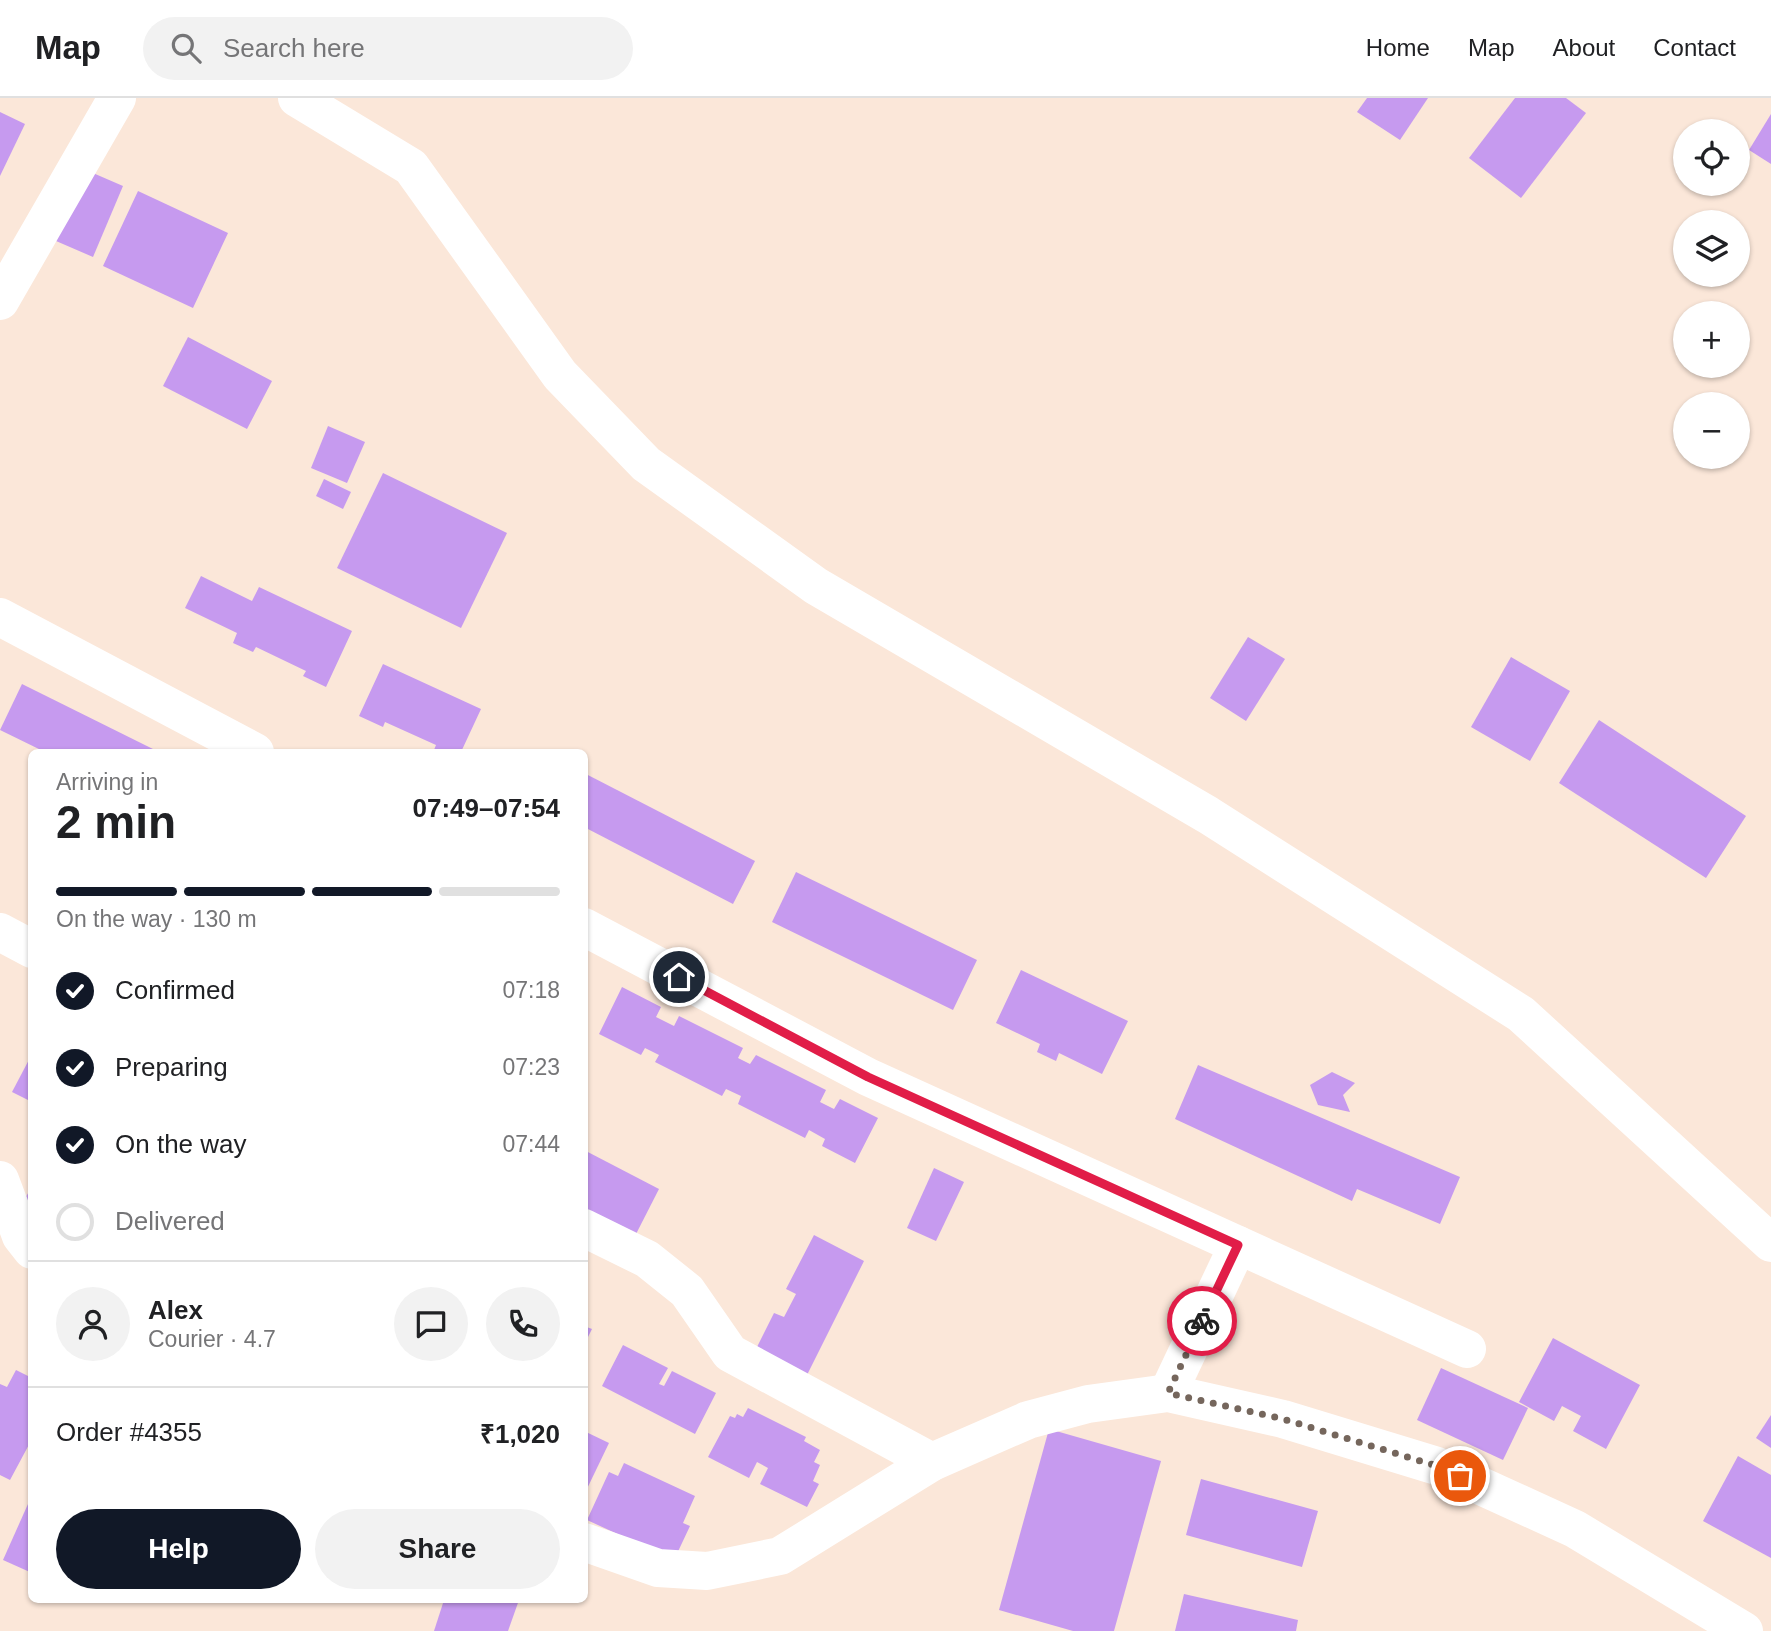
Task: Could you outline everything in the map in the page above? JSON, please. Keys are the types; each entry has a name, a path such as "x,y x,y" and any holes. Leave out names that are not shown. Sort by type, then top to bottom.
{"lane":[{"path":"0,300 117,98"},
{"path":"297,98 411,167 560,375 646,464 816,586 1208,816 1521,1014 1771,1244"},
{"path":"1,630 249,749"},
{"path":"588,929 868,1077 1467,1349"},
{"path":"0,932 28,947"},
{"path":"0,1180 22,1236 28,1244"},
{"path":"588,1230 647,1259 687,1291 730,1353 932,1462"},
{"path":"1168,1393 1238,1245"},
{"path":"588,1543 658,1568 707,1571 780,1556 932,1462 1028,1420 1088,1404 1168,1393 1283,1419 1437,1466 1575,1529 1744,1631"}],"building":[{"path":"1367,98 1428,98 1400,140 1357,112"},
{"path":"1515,98 1566,98 1586,113 1521,198 1469,158"},
{"path":"0,112 25,124 0,176"},
{"path":"1771,114 1771,164 1750,148"},
{"path":"86,170 123,186 93,257 56,241"},
{"path":"138,191 228,233 193,308 103,266"},
{"path":"188,337 272,381 247,429 163,386"},
{"path":"328,426 365,442 347,483 311,468"},
{"path":"383,473 507,533 461,628 337,568"},
{"path":"324,479 351,492 343,509 316,496"},
{"path":"201,576 252,601 259,587 352,631 326,687 303,676 306,671 256,647 253,652 233,643 237,633 185,608"},
{"path":"1248,637 1285,659 1246,721 1210,698"},
{"path":"1511,657 1570,691 1530,761 1471,727"},
{"path":"383,664 481,709 462,749 434,749 436,745 385,722 383,727 359,716"},
{"path":"22,684 153,749 39,749 0,730"},
{"path":"1599,720 1746,816 1706,878 1559,783"},
{"path":"588,775 755,861 733,904 588,829"},
{"path":"796,872 977,960 953,1010 772,922"},
{"path":"1021,970 1128,1021 1102,1074 1059,1053 1056,1061 1037,1052 1040,1044 996,1023"},
{"path":"622,987 661,1007 656,1017 674,1026 679,1016 743,1048 738,1058 750,1064 756,1055 826,1090 820,1102 834,1109 840,1099 878,1118 855,1163 822,1146 825,1139 809,1130 805,1138 738,1104 741,1096 726,1089 722,1096 655,1062 659,1055 645,1048 641,1055 599,1034"},
{"path":"28,1062 28,1100 12,1092"},
{"path":"1198,1065 1460,1177 1440,1224 1357,1189 1352,1201 1175,1119"},
{"path":"1332,1072 1355,1083 1343,1095 1350,1112 1318,1105 1310,1085"},
{"path":"588,1152 659,1189 635,1236 588,1212"},
{"path":"934,1168 964,1182 936,1241 907,1228"},
{"path":"28,1193 28,1219 17,1213"},
{"path":"814,1235 864,1261 807,1375 756,1349 774,1313 784,1317 796,1294 786,1289"},
{"path":"1553,1338 1640,1385 1606,1449 1573,1431 1581,1416 1562,1406 1554,1421 1519,1402"},
{"path":"623,1345 668,1368 659,1384 664,1386 672,1371 716,1393 695,1434 602,1386"},
{"path":"1441,1368 1528,1408 1503,1460 1417,1420"},
{"path":"16,1370 28,1376 28,1446 10,1480 0,1475 0,1384 7,1387"},
{"path":"748,1408 806,1437 804,1441 820,1450 814,1462 820,1465 813,1481 819,1484 807,1507 760,1484 768,1468 757,1462 749,1478 708,1457 730,1416 735,1418 737,1414 743,1417"},
{"path":"1771,1415 1771,1448 1756,1438"},
{"path":"1049,1429 1161,1461 1114,1631 1073,1631 999,1610"},
{"path":"588,1433 609,1443 588,1487"},
{"path":"1738,1456 1771,1475 1771,1558 1703,1521"},
{"path":"624,1463 695,1496 683,1523 690,1526 674,1560 588,1520 609,1472 618,1476"},
{"path":"1201,1479 1318,1511 1302,1567 1186,1535"},
{"path":"28,1504 28,1571 3,1560"},
{"path":"1184,1594 1298,1620 1296,1631 1175,1631"},
{"path":"443,1603 518,1603 508,1631 434,1631"}],"way so far":[{"path":"1202,1321 1168,1393 1283,1419 1437,1466 1460,1476"}],"route":[{"path":"679,977 868,1077 1238,1245 1202,1321"}]}
